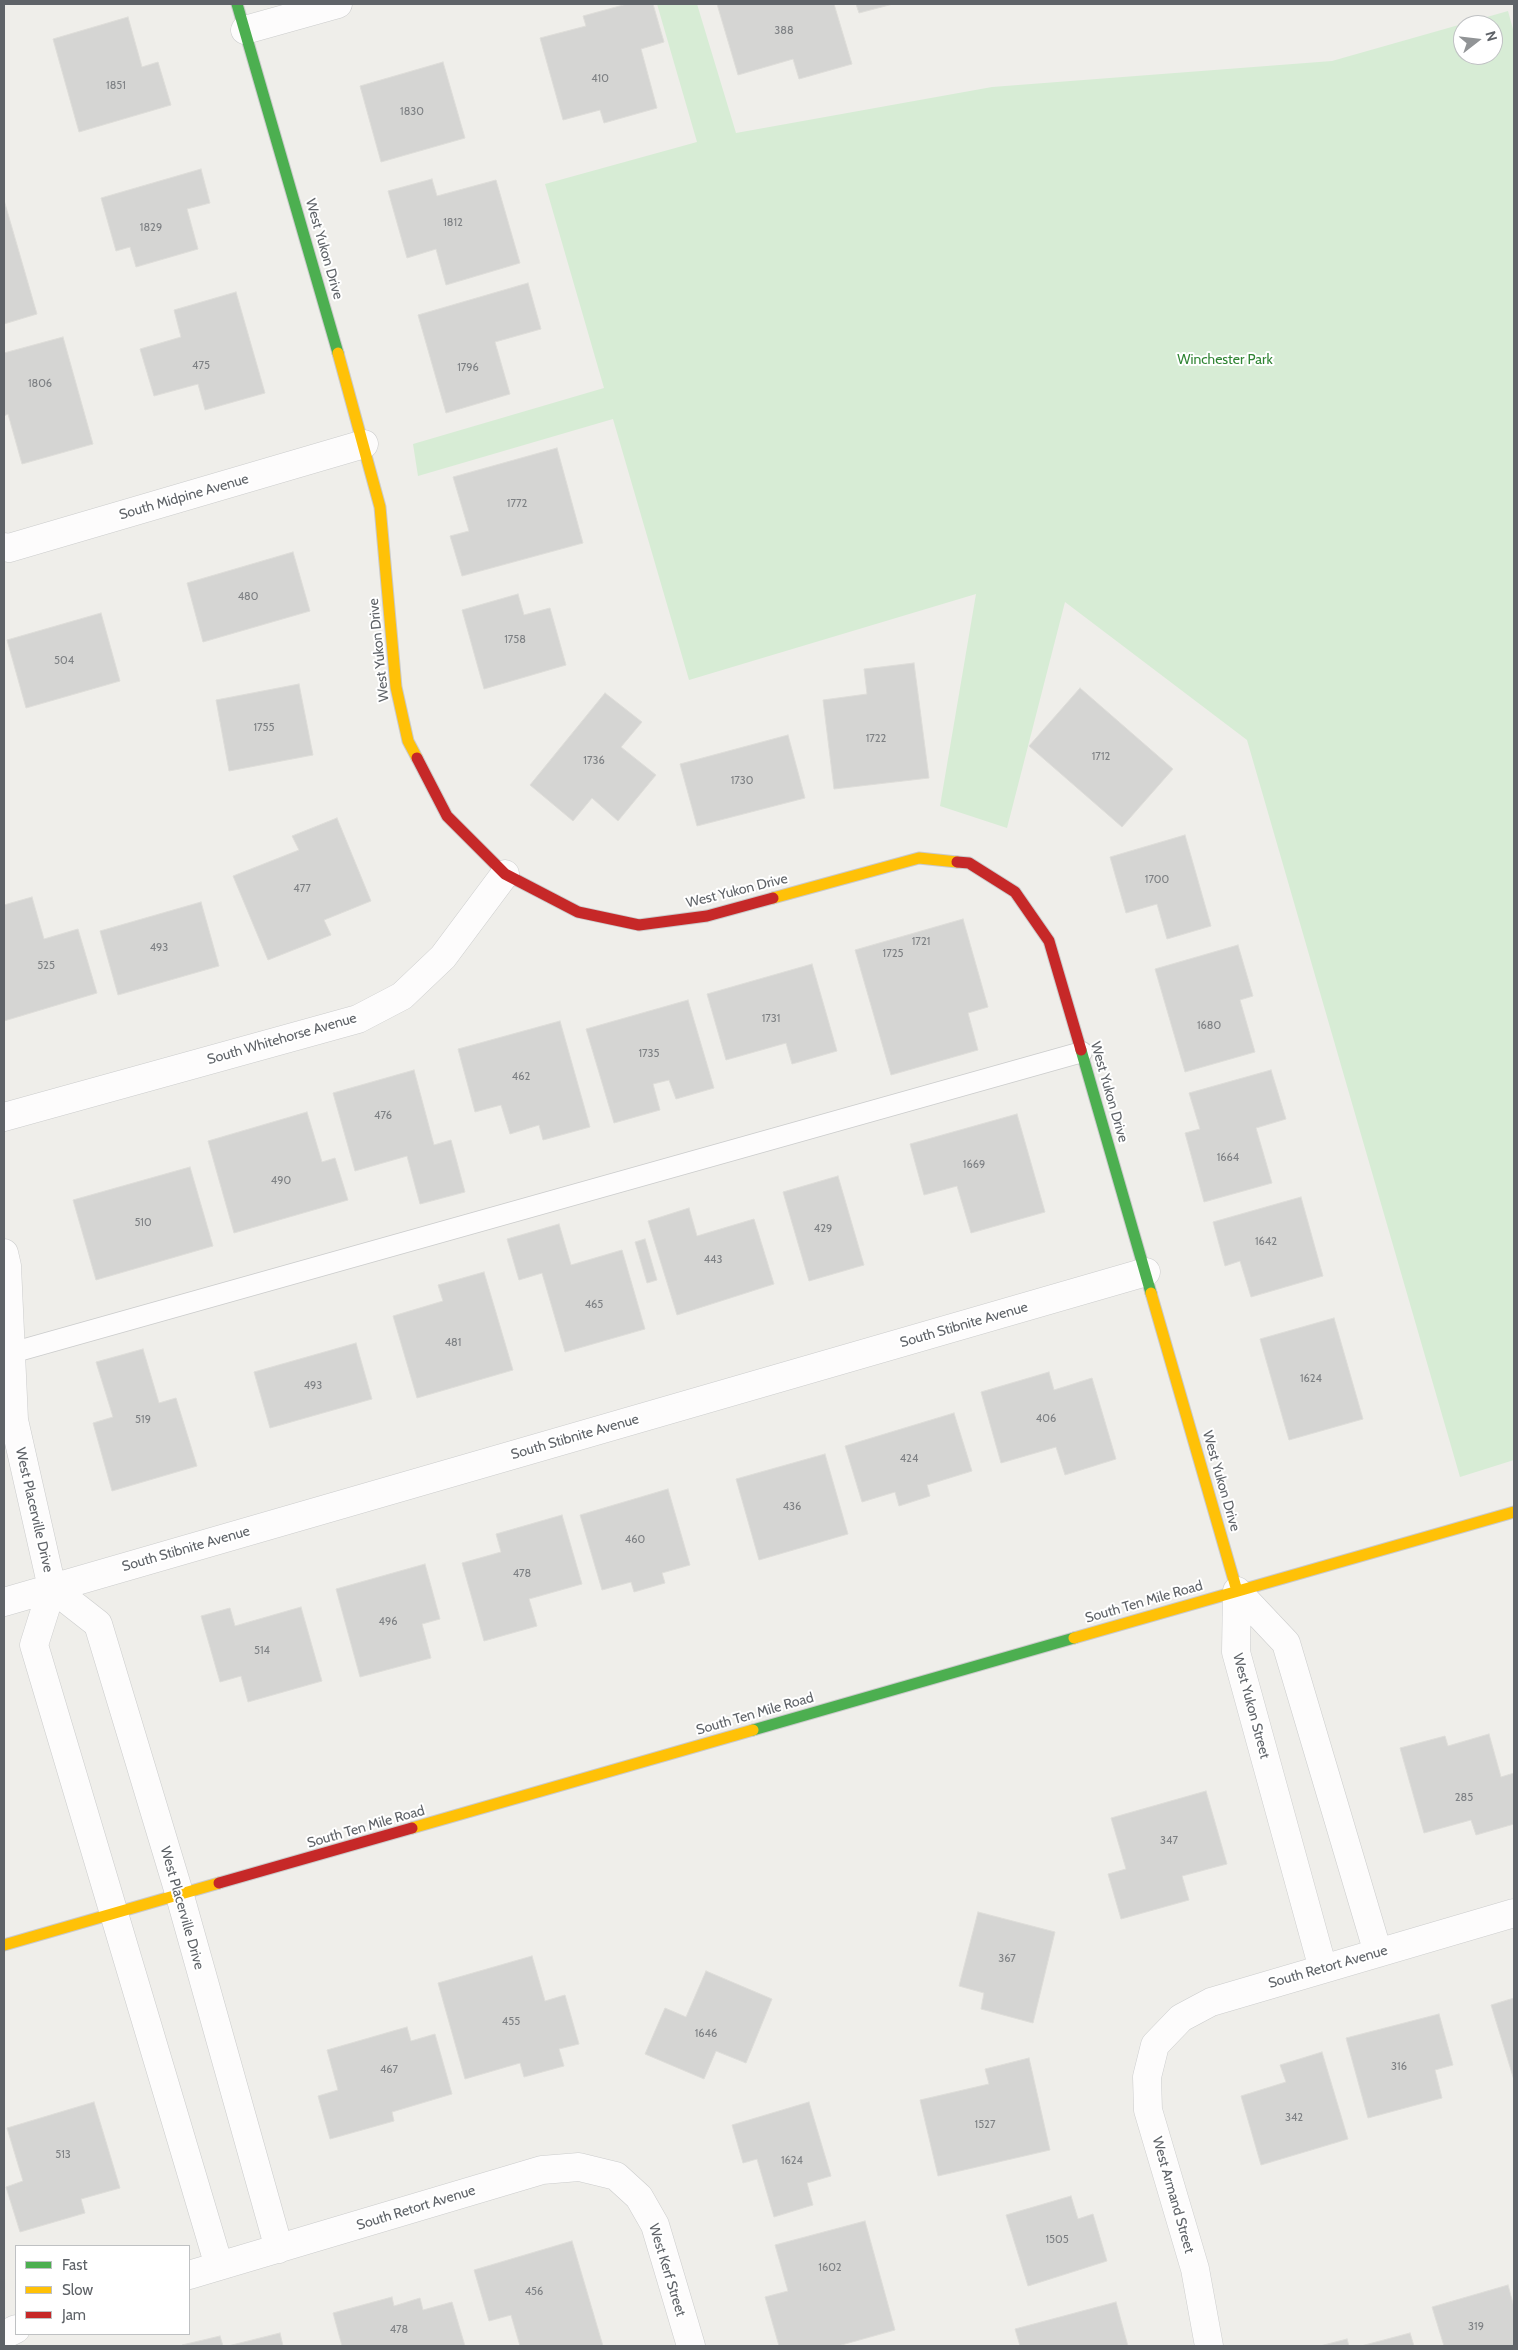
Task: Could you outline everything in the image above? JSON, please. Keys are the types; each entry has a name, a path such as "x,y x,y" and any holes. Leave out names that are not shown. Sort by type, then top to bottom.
{"street":[{"name":"West Yukon Drive","path":"237,4 364,444 380,507 396,687 408,741 447,816 505,874 578,912 639,925 708,916 919,858 969,863 1015,892 1049,941 1237,1590"},
{"path":"245,30 338,4"},
{"name":"South Midpine Avenue","path":"4,547 8,548 364,444"},
{"name":"South Whitehorse Avenue","path":"4,1118 358,1019 402,996 443,956 505,874"},
{"name":"West Placerville Drive","path":"4,1253 7,1266 14,1420 52,1588 34,1645 219,2266"},
{"name":"South Stibnite Avenue","path":"4,1602 1146,1272"},
{"name":"South Ten Mile Road","path":"4,1945 1514,1512"},
{"name":"West Placerville Drive","path":"52,1588 98,1624 180,1896 279,2249"},
{"path":"1237,1590 1286,1643 1378,1953"},
{"name":"West Yukon Street","path":"1237,1590 1236,1652 1323,1969"},
{"name":"South Retort Avenue","path":"1154,2045 1181,2018 1211,2002 1514,1913"},
{"name":"West Armand Street","path":"1154,2045 1147,2077 1148,2110 1195,2269 1209,2346"},
{"name":"South Retort Avenue","path":"190,2274 542,2170 579,2167 616,2176"},
{"name":"West Kerf Street","path":"616,2176 639,2197 655,2225 691,2346"}],"lane":[{"path":"11,1353 1082,1052"}],"green space":[{"name":"Winchester Park","path":"657,4 697,4 736,133 992,87 1332,61 1453,27 1453,65 1503,65 1503,15 1494,15 1508,11 1514,33 1514,1460 1460,1477 1247,740 1065,602 1007,828 940,806 976,594 689,680 613,419 418,476 413,444 604,388 545,184 697,142"}],"building":[{"path":"627,4 653,4 664,42 641,49 657,108 604,123 600,110 563,120 540,38 586,26 583,16"},
{"path":"717,4 834,4 852,64 799,79 793,59 738,75"},
{"path":"856,4 893,4 859,13"},
{"path":"128,17 142,67 158,62 171,105 79,132 53,39"},
{"path":"443,62 465,138 381,162 360,86"},
{"path":"201,169 210,203 187,209 198,249 136,267 130,247 116,251 101,198"},
{"path":"432,179 437,196 496,180 520,263 446,285 436,249 407,258 388,191"},
{"path":"4,200 37,314 4,324"},
{"path":"528,283 541,329 495,342 510,394 446,413 418,315"},
{"path":"236,292 265,393 205,410 198,384 154,396 140,349 181,337 174,310"},
{"path":"63,337 93,444 22,464 8,414 4,416 4,353"},
{"path":"557,448 583,543 462,576 450,536 469,531 453,477"},
{"path":"293,552 310,611 203,642 187,583"},
{"path":"518,594 524,615 550,608 566,665 484,689 462,610"},
{"path":"101,613 120,681 26,708 7,640"},
{"path":"914,663 929,778 834,789 823,700 867,694 864,669"},
{"path":"299,684 313,755 229,771 216,700"},
{"path":"1080,688 1173,769 1122,827 1029,746"},
{"path":"605,693 642,722 621,747 656,775 618,821 592,798 573,821 530,785"},
{"path":"788,735 805,798 697,826 680,764"},
{"path":"337,818 371,901 324,920 331,935 268,960 233,876 299,850 292,836"},
{"path":"1185,835 1211,926 1167,939 1157,904 1126,913 1110,857"},
{"path":"32,897 44,939 78,929 97,993 4,1021 4,905"},
{"path":"201,902 219,966 118,995 100,931"},
{"path":"963,919 988,1007 968,1013 978,1050 891,1075 855,950"},
{"path":"1238,945 1253,996 1240,1000 1255,1052 1185,1072 1155,969"},
{"path":"812,964 837,1051 792,1064 786,1043 726,1060 707,994"},
{"path":"688,1000 714,1088 676,1099 669,1080 653,1084 660,1110 614,1123 586,1029"},
{"path":"560,1021 590,1127 543,1140 539,1125 510,1134 501,1105 475,1112 458,1049"},
{"path":"414,1070 434,1145 451,1140 465,1192 420,1204 407,1156 355,1171 333,1093"},
{"path":"1271,1070 1286,1119 1256,1128 1272,1183 1204,1202 1185,1133 1200,1129 1189,1093"},
{"path":"307,1112 322,1162 335,1158 348,1200 234,1233 208,1141"},
{"path":"1017,1114 1045,1212 971,1233 957,1186 924,1195 910,1144"},
{"path":"190,1167 213,1246 96,1280 73,1200"},
{"path":"838,1176 864,1265 809,1281 783,1192"},
{"path":"1301,1197 1323,1276 1251,1297 1240,1261 1225,1266 1213,1222"},
{"path":"689,1208 697,1236 754,1219 774,1284 677,1315 648,1221"},
{"path":"559,1224 571,1265 622,1250 645,1329 565,1352 542,1273 519,1280 507,1239"},
{"path":"645,1239 657,1280 647,1283 635,1242"},
{"path":"484,1272 513,1370 417,1398 393,1316 443,1301 438,1285"},
{"path":"1334,1318 1363,1419 1289,1440 1260,1339"},
{"path":"356,1343 372,1399 270,1428 254,1372"},
{"path":"143,1349 159,1403 176,1398 197,1466 112,1491 93,1423 113,1417 96,1362"},
{"path":"1049,1372 1054,1390 1092,1378 1116,1459 1065,1475 1056,1447 1001,1463 981,1392"},
{"path":"954,1413 972,1471 927,1485 930,1496 899,1506 895,1492 862,1502 845,1446"},
{"path":"825,1454 848,1534 759,1560 736,1479"},
{"path":"668,1489 690,1565 662,1573 665,1583 634,1592 631,1582 602,1590 580,1515"},
{"path":"562,1515 582,1584 529,1599 537,1626 484,1641 462,1563 501,1552 496,1534"},
{"path":"425,1564 440,1619 422,1624 431,1658 360,1677 336,1589"},
{"path":"301,1607 322,1681 248,1702 241,1676 220,1682 201,1616 230,1608 235,1626"},
{"path":"1489,1734 1501,1777 1514,1773 1514,1824 1476,1835 1471,1820 1424,1833 1400,1748 1445,1736 1448,1746"},
{"path":"1206,1791 1227,1864 1182,1876 1189,1900 1121,1919 1108,1874 1126,1869 1111,1818"},
{"path":"978,1912 1055,1932 1033,2023 981,2009 984,1993 959,1986"},
{"path":"532,1956 545,2001 565,1995 579,2044 559,2049 564,2066 524,2077 520,2063 465,2079 438,1983"},
{"path":"706,1971 772,1999 746,2063 716,2051 704,2079 645,2054 665,2008 686,2017"},
{"path":"1514,1998 1514,2080 1491,2005"},
{"path":"1439,2014 1453,2065 1435,2070 1442,2098 1368,2118 1346,2038"},
{"path":"407,2027 411,2041 435,2034 452,2094 392,2112 394,2121 330,2139 318,2096 338,2090 327,2050"},
{"path":"1322,2052 1348,2139 1261,2165 1241,2096 1286,2082 1280,2065"},
{"path":"1029,2058 1050,2150 938,2176 920,2100 989,2084 985,2069"},
{"path":"94,2102 120,2188 81,2199 85,2213 20,2232 6,2187 23,2181 7,2128"},
{"path":"809,2102 831,2176 807,2183 813,2205 774,2217 757,2159 743,2163 732,2125"},
{"path":"1071,2196 1078,2219 1093,2214 1107,2261 1028,2286 1006,2215"},
{"path":"865,2221 895,2330 838,2346 779,2346 765,2297 788,2291 775,2245"},
{"path":"572,2241 603,2346 520,2346 511,2315 489,2321 474,2270"},
{"path":"1508,2285 1514,2307 1514,2346 1444,2346 1432,2307"},
{"path":"392,2297 394,2306 420,2298 423,2310 452,2302 465,2346 342,2346 333,2313"},
{"path":"1116,2302 1128,2346 1020,2346 1015,2329"},
{"path":"280,2333 283,2346 228,2346"},
{"path":"1410,2333 1414,2346 1361,2346"},
{"path":"220,2336 223,2346 182,2346 182,2345"},
{"path":"1347,2339 1349,2346 1320,2346"}],"traffic: fast":[{"path":"237,4 338,353"},
{"path":"1081,1050 1151,1293"},
{"path":"753,1730 1074,1638"}],"traffic: slow":[{"path":"338,353 380,507 396,687 408,741 417,758"},
{"path":"773,898 919,858 957,862"},
{"path":"1151,1293 1237,1591"},
{"path":"1074,1638 1514,1512"},
{"path":"412,1828 753,1730"},
{"path":"4,1945 219,1883"}],"traffic: jam":[{"path":"417,758 447,816 505,874 578,912 639,925 707,916 773,898"},
{"path":"957,862 969,863 1015,892 1049,941 1081,1050"},
{"path":"219,1883 412,1828"}]}
